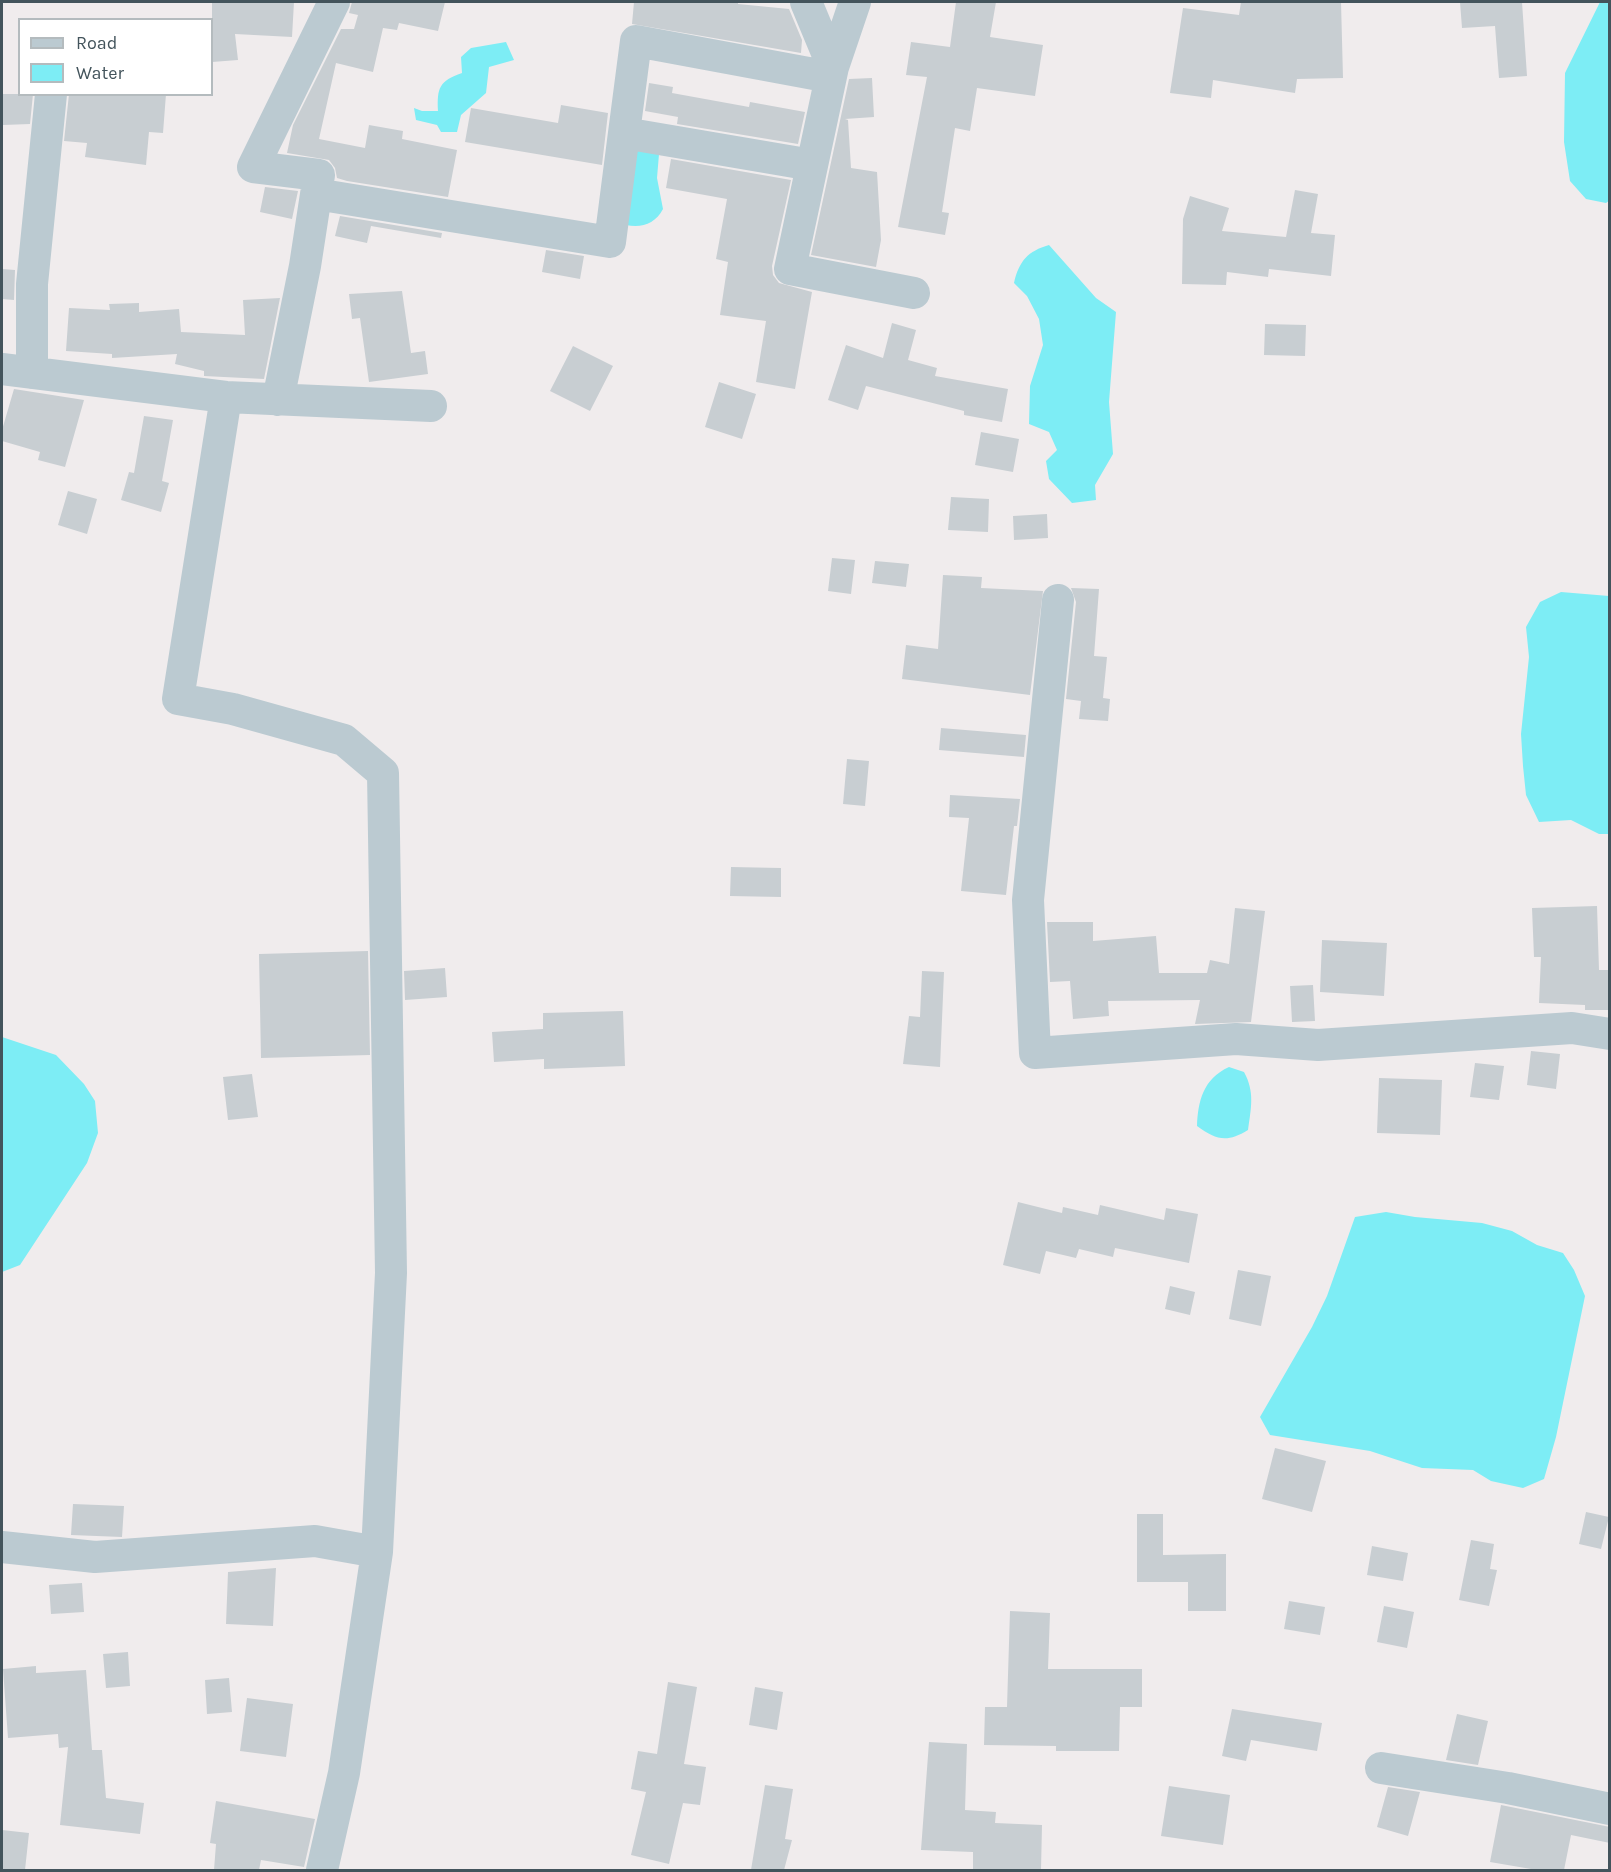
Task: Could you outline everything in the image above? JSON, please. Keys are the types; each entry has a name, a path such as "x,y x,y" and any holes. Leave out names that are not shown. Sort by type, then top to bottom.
{"street":[{"path":"278,400 305,266 319,175 253,167 334,2"},
{"path":"806,2 832,72"},
{"path":"855,2 832,72 790,269 914,293"},
{"path":"316,194 610,242 636,41 832,72"},
{"path":"32,373 32,284 51,96"},
{"path":"624,133 812,165"},
{"path":"2,369 226,397 431,406"},
{"path":"226,397 178,699 233,709 344,740 383,773 391,1273 377,1552 344,1773 322,1870"},
{"path":"1058,600 1028,900 1035,1053 1236,1039 1318,1045 1572,1028 1610,1034"},
{"path":"2,1547 95,1557 315,1540 377,1552"},
{"path":"1381,1768 1508,1788 1610,1809"}],"water":[{"path":"1600,2 1610,2 1610,200 1606,203 1586,199 1570,181 1564,142 1565,73"},
{"path":"506,42 514,60 489,67 486,93 461,115 457,132 441,132 437,125 416,120 414,108 422,111 438,111 441,86 448,79 462,73 461,57 471,48"},
{"path":"630,148 659,154 657,178 663,209 648,224 637,226 626,225"},
{"path":"1049,245 1096,298 1116,312 1109,402 1113,454 1095,485 1096,500 1072,503 1049,479 1046,461 1057,450 1049,432 1029,424 1030,386 1043,345 1039,319 1027,296 1014,283 1026,258 1035,250"},
{"path":"1561,592 1609,596 1609,834 1599,834 1571,820 1539,822 1526,795 1521,734 1529,657 1526,627 1540,602"},
{"path":"2,1037 56,1055 84,1084 95,1101 98,1133 87,1163 20,1265 2,1272"},
{"path":"1229,1067 1244,1072 1250,1086 1251,1107 1248,1130 1234,1137 1222,1138 1197,1126 1201,1100 1208,1084"},
{"path":"1386,1212 1482,1223 1512,1231 1537,1245 1563,1253 1574,1270 1585,1296 1556,1437 1544,1479 1523,1488 1491,1481 1473,1470 1422,1468 1370,1451 1270,1435 1260,1417 1312,1327 1327,1296 1355,1217"}],"building":[{"path":"212,2 294,2 292,37 235,34 238,60 213,62"},
{"path":"352,2 445,2 438,31 399,23 397,30 383,28 373,72 336,63 319,139 365,148 369,125 403,131 402,139 457,150 448,197 347,181 337,178 335,168 329,160 287,153 293,125 341,29 354,29 358,15 349,13"},
{"path":"634,2 738,2 738,4 789,9 802,40 801,53 632,24"},
{"path":"956,2 996,2 990,37 1043,45 1035,96 977,88 970,131 955,128 942,212 949,213 945,235 898,227 927,77 906,75 911,42 950,47"},
{"path":"1241,2 1341,2 1343,78 1297,79 1295,93 1213,80 1211,98 1170,93 1183,8 1239,15"},
{"path":"1460,2 1522,2 1527,76 1499,78 1495,26 1462,28"},
{"path":"872,78 874,117 845,119 848,120 851,168 877,172 881,240 876,267 811,255 849,79"},
{"path":"649,83 673,87 672,93 749,107 750,102 805,112 798,144 677,124 678,117 645,111"},
{"path":"2,94 33,96 30,124 3,125"},
{"path":"69,96 166,96 163,133 149,132 146,165 85,157 87,143 64,141"},
{"path":"561,105 608,113 602,165 465,142 471,108 558,123"},
{"path":"671,159 791,180 772,266 773,275 779,283 812,292 795,389 756,382 766,321 720,315 728,262 716,259 727,199 666,188"},
{"path":"265,187 298,191 292,219 260,212"},
{"path":"1295,190 1318,194 1311,233 1335,235 1331,276 1269,269 1268,277 1227,272 1226,285 1182,284 1183,219 1190,196 1229,208 1222,231 1286,237"},
{"path":"340,216 442,233 441,238 371,226 367,243 335,236"},
{"path":"546,250 584,256 580,279 542,272"},
{"path":"2,269 15,270 14,300 2,299"},
{"path":"402,291 411,353 425,351 428,374 369,382 360,318 352,319 349,294"},
{"path":"280,298 264,379 204,376 204,371 175,364 177,354 112,358 112,354 66,351 69,308 110,310 109,304 139,303 139,312 179,309 181,332 245,335 243,300"},
{"path":"892,323 916,330 908,360 937,368 935,376 1008,389 1002,422 964,415 964,411 866,386 858,410 828,400 846,345 883,358"},
{"path":"1265,324 1306,325 1305,356 1264,355"},
{"path":"573,346 613,366 590,411 550,391"},
{"path":"719,382 756,394 742,439 705,427"},
{"path":"14,389 84,400 65,467 38,460 40,452 2,441 2,430"},
{"path":"144,416 173,420 162,481 169,483 161,512 121,500 129,472 134,473"},
{"path":"981,432 1019,439 1013,472 975,465"},
{"path":"68,491 97,499 87,534 58,525"},
{"path":"951,497 989,499 988,532 948,530"},
{"path":"1047,514 1048,538 1014,540 1013,516"},
{"path":"832,558 855,560 851,594 828,591"},
{"path":"875,561 909,564 906,587 872,583"},
{"path":"943,575 982,577 981,588 1043,591 1030,695 902,679 906,645 938,649"},
{"path":"1071,588 1099,589 1094,656 1107,657 1103,698 1110,699 1108,721 1079,719 1081,701 1066,699 1076,602"},
{"path":"941,728 1026,735 1024,757 939,750"},
{"path":"847,759 869,761 865,806 843,804"},
{"path":"950,795 1020,799 1017,826 1014,826 1006,895 961,891 969,818 949,817"},
{"path":"731,867 781,868 781,897 730,896"},
{"path":"1597,906 1599,970 1610,970 1610,1010 1585,1010 1585,1005 1539,1003 1541,957 1534,957 1532,908"},
{"path":"1235,908 1265,911 1251,1022 1195,1024 1200,1000 1108,1001 1109,1016 1073,1019 1070,981 1050,982 1047,922 1093,922 1093,941 1156,936 1159,973 1207,973 1210,960 1229,964"},
{"path":"1322,940 1387,943 1384,996 1320,992"},
{"path":"368,951 370,1055 261,1058 259,954"},
{"path":"445,968 447,997 405,1000 404,971"},
{"path":"922,971 944,972 940,1067 903,1064 909,1016 920,1017"},
{"path":"1313,985 1315,1021 1292,1022 1290,986"},
{"path":"623,1011 625,1066 544,1069 544,1059 494,1062 492,1032 543,1029 543,1013"},
{"path":"1531,1051 1560,1054 1556,1089 1527,1085"},
{"path":"1475,1063 1504,1066 1499,1100 1470,1097"},
{"path":"252,1074 258,1117 228,1120 223,1077"},
{"path":"1379,1078 1442,1080 1440,1135 1377,1133"},
{"path":"1018,1202 1062,1213 1063,1207 1098,1215 1100,1205 1164,1220 1166,1208 1198,1214 1189,1263 1115,1248 1113,1257 1079,1249 1076,1258 1046,1251 1040,1274 1003,1265"},
{"path":"1238,1270 1271,1276 1261,1326 1229,1319"},
{"path":"1170,1286 1195,1292 1190,1315 1165,1309"},
{"path":"1275,1448 1326,1461 1312,1512 1262,1499"},
{"path":"73,1504 124,1506 122,1537 71,1535"},
{"path":"1586,1512 1609,1517 1601,1549 1579,1544"},
{"path":"1137,1514 1163,1514 1163,1555 1226,1554 1226,1611 1188,1611 1188,1582 1137,1582"},
{"path":"1471,1540 1494,1544 1490,1569 1497,1570 1489,1606 1459,1600"},
{"path":"1372,1546 1408,1553 1403,1581 1367,1575"},
{"path":"276,1568 273,1626 226,1624 228,1572"},
{"path":"82,1583 84,1612 51,1614 49,1585"},
{"path":"1289,1601 1325,1607 1320,1635 1284,1629"},
{"path":"1384,1606 1414,1612 1407,1648 1377,1642"},
{"path":"1010,1611 1050,1613 1048,1669 1142,1669 1142,1707 1120,1707 1119,1751 1056,1751 1056,1746 984,1745 985,1707 1007,1707"},
{"path":"128,1652 130,1686 106,1688 103,1654"},
{"path":"36,1666 36,1673 86,1670 92,1750 102,1750 106,1798 144,1803 140,1834 60,1825 68,1747 59,1748 58,1734 8,1738 3,1669"},
{"path":"229,1678 232,1712 207,1714 205,1680"},
{"path":"668,1682 697,1687 684,1764 706,1767 700,1805 683,1803 669,1864 631,1855 646,1792 631,1789 638,1751 657,1754"},
{"path":"755,1687 783,1692 777,1730 749,1725"},
{"path":"247,1698 293,1704 286,1757 240,1751"},
{"path":"1232,1709 1322,1723 1317,1751 1251,1740 1246,1761 1222,1756"},
{"path":"1457,1714 1488,1721 1478,1765 1446,1760"},
{"path":"929,1742 967,1744 965,1810 996,1812 995,1823 1042,1825 1041,1870 973,1870 973,1852 921,1850"},
{"path":"765,1785 793,1789 785,1839 792,1840 784,1870 751,1870"},
{"path":"1169,1786 1230,1795 1223,1845 1161,1836"},
{"path":"1388,1787 1420,1792 1408,1836 1377,1827"},
{"path":"216,1801 315,1819 304,1867 261,1860 259,1870 214,1870 216,1844 210,1843"},
{"path":"1501,1805 1610,1827 1610,1843 1571,1835 1564,1870 1537,1870 1490,1862"},
{"path":"2,1830 29,1833 25,1870 2,1870"}]}
